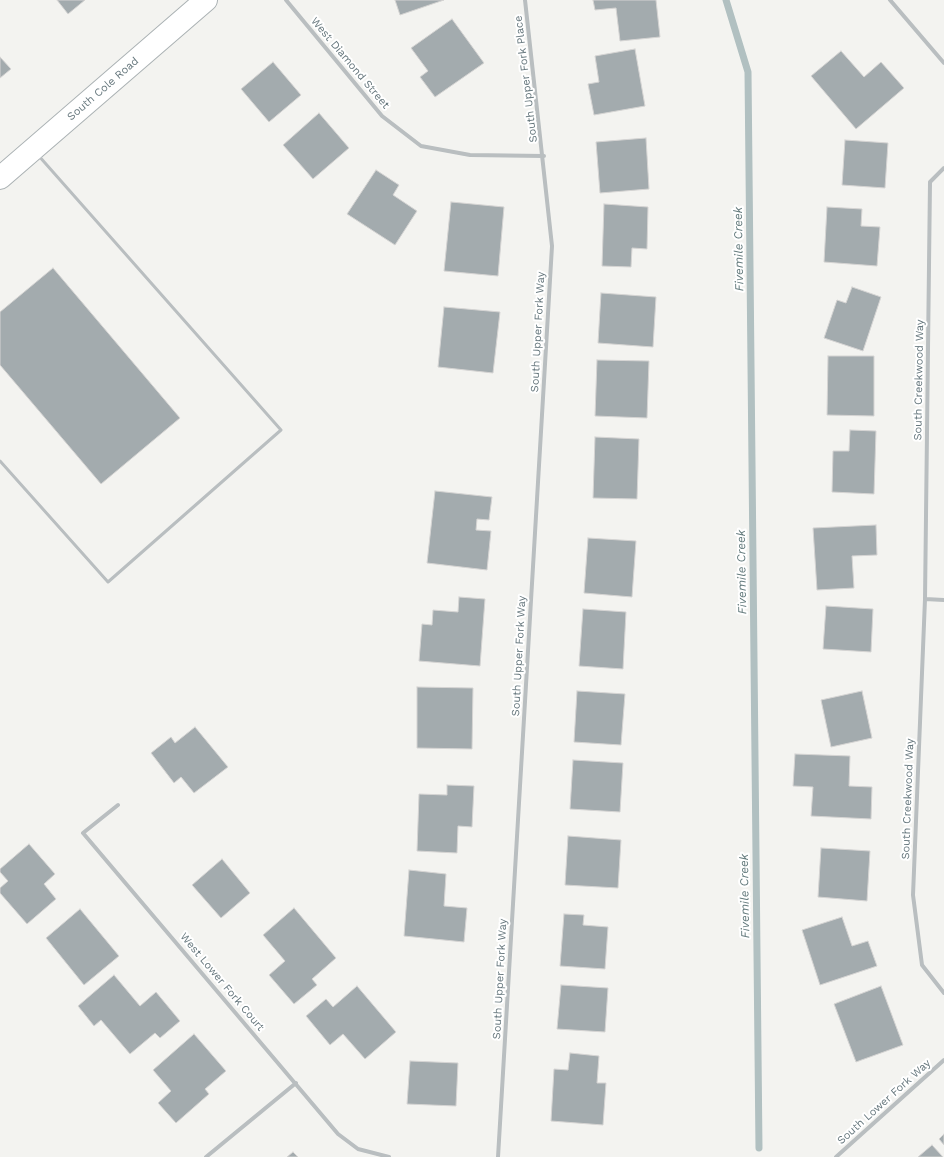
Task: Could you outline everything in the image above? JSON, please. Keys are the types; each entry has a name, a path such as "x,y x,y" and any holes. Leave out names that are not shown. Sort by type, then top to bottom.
{"main road":[{"name":"South Cole Road","path":"0,178 206,0"}],"street":[{"name":"West Diamond Street","path":"286,0 382,116 421,146 470,155 544,156"},
{"name":"South Upper Fork Place","path":"525,0 544,156"},
{"path":"890,0 944,63"},
{"name":"South Upper Fork Way","path":"498,1157 552,246 544,156"},
{"name":"South Creekwood Way","path":"944,168 930,182 924,599 913,895 922,965 944,993"},
{"path":"924,599 944,600"},
{"name":"West Lower Fork Court","path":"118,805 83,833 338,1134 358,1149 389,1157"},
{"name":"South Lower Fork Way","path":"836,1157 944,1060"},
{"path":"206,1157 296,1083"}],"lane":[{"path":"0,461 108,582 281,430 33,149"}],"building":[{"path":"57,0 85,0 68,14"},
{"path":"395,0 444,0 400,15"},
{"path":"593,0 656,0 660,37 620,41 616,8 595,10"},
{"path":"452,19 484,63 435,97 420,77 428,71 411,48"},
{"path":"635,49 645,106 594,115 588,84 599,82 595,56"},
{"path":"841,51 864,77 881,62 904,88 856,129 811,76"},
{"path":"0,57 11,69 0,78"},
{"path":"273,62 301,95 269,122 241,89"},
{"path":"319,113 349,148 313,179 283,145"},
{"path":"646,138 649,189 600,193 596,142"},
{"path":"845,140 888,143 885,188 842,185"},
{"path":"376,170 399,185 393,195 417,211 395,245 347,214"},
{"path":"451,202 504,207 498,276 444,271"},
{"path":"604,204 648,207 647,249 632,248 631,267 602,266"},
{"path":"827,207 862,209 861,226 880,227 877,266 824,262"},
{"path":"53,268 180,418 101,484 0,365 0,312"},
{"path":"852,287 881,297 863,351 824,338 837,300 846,303"},
{"path":"601,293 656,297 653,347 598,343"},
{"path":"444,307 500,312 493,373 438,367"},
{"path":"828,356 874,356 874,416 827,415"},
{"path":"597,360 649,361 647,418 595,416"},
{"path":"850,430 876,431 874,494 832,492 833,451 849,451"},
{"path":"595,437 639,439 637,499 593,498"},
{"path":"435,491 492,497 489,520 477,519 476,530 491,531 487,570 427,563"},
{"path":"876,525 877,555 852,556 854,588 817,590 813,528"},
{"path":"588,538 636,541 632,597 584,593"},
{"path":"459,597 485,599 480,666 419,661 422,624 432,625 433,610 458,612"},
{"path":"826,606 873,609 871,652 823,649"},
{"path":"583,609 626,612 623,669 579,666"},
{"path":"417,687 473,688 472,749 417,748"},
{"path":"577,691 625,694 621,745 574,742"},
{"path":"862,691 872,738 831,747 821,700"},
{"path":"195,727 228,767 194,793 181,777 174,783 151,753 171,737 175,743"},
{"path":"795,754 850,756 849,786 872,787 871,819 811,816 813,787 793,786"},
{"path":"573,760 623,763 620,812 570,809"},
{"path":"447,785 474,786 472,827 458,826 457,853 417,851 419,794 447,795"},
{"path":"568,836 621,840 618,888 565,885"},
{"path":"29,844 55,874 44,884 56,899 27,924 0,893 0,888 8,881 0,872 0,869"},
{"path":"821,848 870,851 867,901 818,897"},
{"path":"222,859 250,893 221,918 192,885"},
{"path":"409,870 446,874 444,906 467,908 464,942 404,936"},
{"path":"294,908 336,958 312,979 317,985 294,1004 269,975 285,961 263,935"},
{"path":"80,909 119,956 84,985 46,938"},
{"path":"564,914 584,915 583,925 608,927 605,969 560,966"},
{"path":"842,917 852,946 868,941 877,966 820,985 802,930"},
{"path":"114,975 140,1006 156,992 180,1021 160,1038 155,1033 130,1054 101,1020 94,1026 78,1006"},
{"path":"561,985 608,988 605,1032 557,1029"},
{"path":"357,986 396,1032 365,1059 343,1034 330,1045 306,1016 326,999 333,1007"},
{"path":"881,986 903,1045 856,1062 834,1004"},
{"path":"194,1034 226,1071 205,1089 209,1094 176,1123 158,1103 171,1091 153,1070"},
{"path":"570,1053 599,1056 597,1083 606,1083 603,1125 551,1121 554,1069 568,1070"},
{"path":"410,1061 458,1063 456,1106 407,1104"},
{"path":"944,1134 944,1145 939,1139"},
{"path":"932,1145 943,1157 918,1157"},
{"path":"293,1152 298,1157 287,1157"}],"waterway":[{"name":"Fivemile Creek","path":"726,0 748,72 759,1148"}]}
